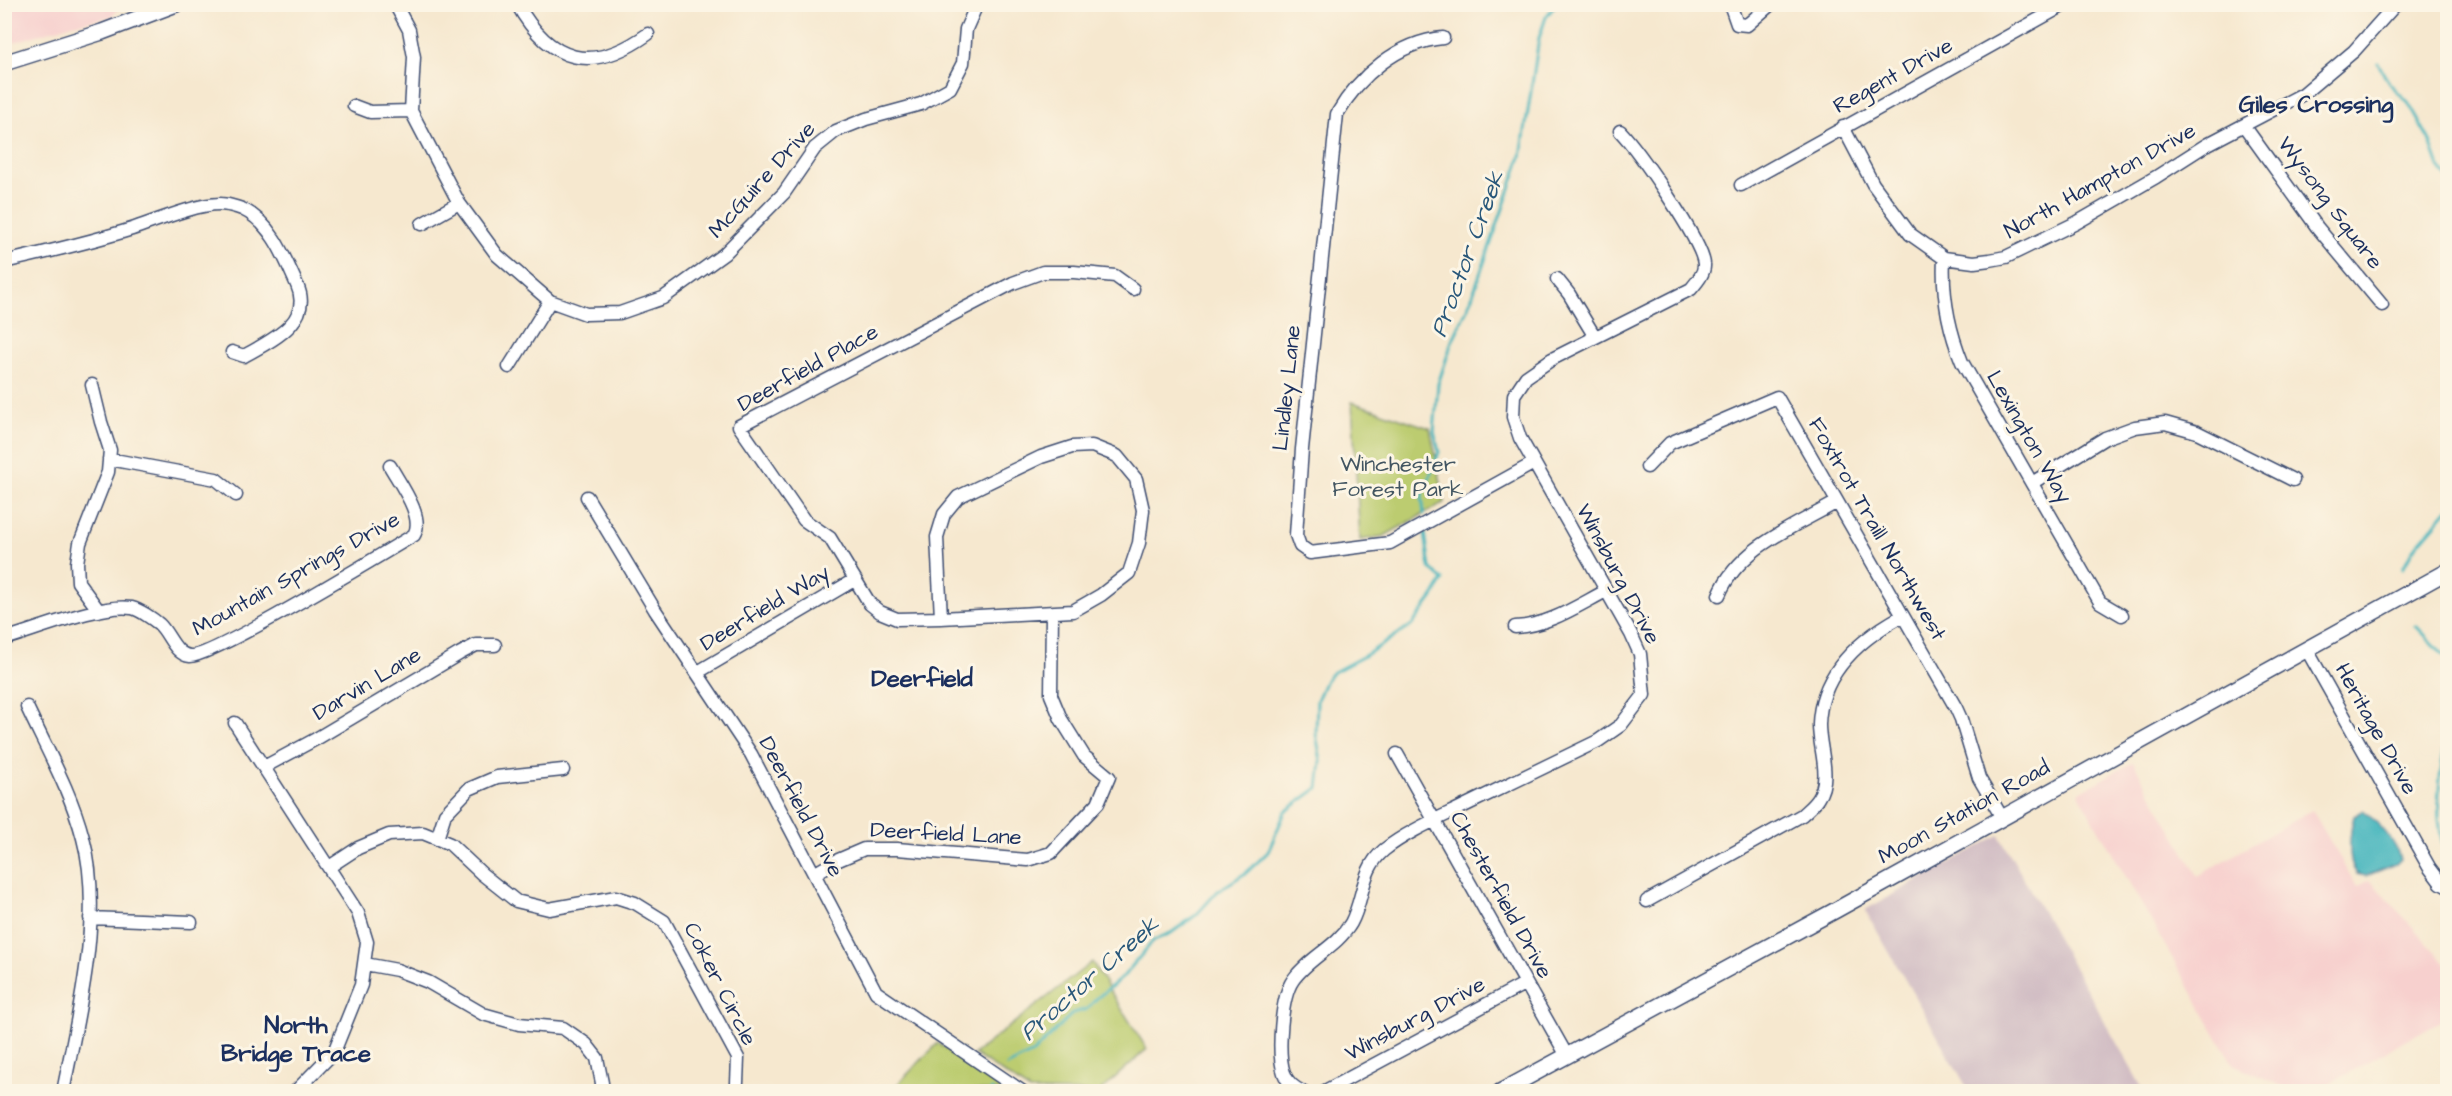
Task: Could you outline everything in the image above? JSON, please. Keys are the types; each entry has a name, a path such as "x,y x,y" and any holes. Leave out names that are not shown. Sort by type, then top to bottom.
{"street":[{"path":"4,63 102,32 176,4"},
{"path":"354,106 370,112 411,111 414,57 409,30 395,4"},
{"path":"517,4 543,42 555,51 571,56 585,58 610,55 627,49 648,34"},
{"name":"McGuire Drive","path":"411,111 459,203 497,255 550,301 586,314 620,313 663,298 724,254 784,193 815,148 836,131 866,119 921,104 950,88 963,63 966,29 977,4"},
{"path":"1730,4 1737,24 1748,24 1771,4"},
{"name":"Regent Drive","path":"1741,185 2066,4"},
{"name":"North Hampton Drive","path":"1844,127 1873,184 1910,234 1944,258 1974,262 2006,257 2076,223 2206,145 2245,127 2312,87 2354,51 2396,4"},
{"name":"Lindley Lane","path":"1443,38 1424,40 1399,51 1367,75 1345,100 1337,114 1302,449 1296,535 1300,546 1310,553 1390,543 1534,462"},
{"name":"Wysong Square","path":"2245,127 2317,227 2382,305"},
{"name":"Winsburg Drive","path":"1302,1092 1288,1082 1281,1057 1284,1002 1287,990 1300,971 1345,932 1352,921 1366,876 1375,859 1385,850 1435,820 1598,741 1621,725 1644,695 1640,654 1520,438 1513,417 1514,396 1526,378 1552,359 1691,288 1699,280 1704,267 1701,253 1687,227 1634,146 1620,130"},
{"path":"422,224 459,203"},
{"path":"4,262 79,246 190,211 221,204 242,209 261,221 283,255 301,293 301,309 292,325 272,340 244,356 232,352"},
{"name":"Lexington Way","path":"1944,258 1943,279 1947,321 1962,362 2100,602 2122,615"},
{"name":"Deerfield Place","path":"940,618 937,537 944,514 958,497 1041,457 1072,447 1092,446 1117,456 1136,479 1143,510 1139,543 1129,573 1101,595 1072,611 1052,613 940,618 897,619 880,612 870,604 830,538 804,520 739,426 1013,283 1043,272 1115,276 1133,289"},
{"path":"1557,279 1569,294 1595,337"},
{"path":"509,367 550,301"},
{"path":"92,385 100,422 110,450 108,472 80,543 77,563 78,582 99,611"},
{"name":"Foxtrot Traill Northwest","path":"1647,467 1670,443 1777,397 1961,719 1980,778 2001,816"},
{"path":"2032,483 2105,438 2136,427 2165,423 2197,432 2293,480"},
{"path":"109,459 216,479 236,495"},
{"name":"Mountain Springs Drive","path":"4,639 112,607 134,609 160,625 181,652 189,656 199,655 236,637 414,535 418,528 418,518 390,466"},
{"name":"Deerfield Drive","path":"587,497 655,610 751,754 876,992 1023,1092"},
{"path":"1719,595 1737,564 1752,551 1837,502"},
{"name":"Moon Station Road","path":"1500,1092 2448,571"},
{"name":"Deerfield Way","path":"698,672 854,580"},
{"path":"1515,627 1531,627 1545,622 1606,591"},
{"name":"Deerfield Lane","path":"814,874 864,849 897,849 1028,860 1052,853 1098,803 1109,777 1084,756 1061,719 1051,695 1052,613"},
{"path":"1647,901 1802,816 1819,797 1824,771 1819,725 1824,693 1836,670 1854,648 1902,615"},
{"name":"Darvin Lane","path":"264,767 476,645 495,645"},
{"name":"Heritage Drive","path":"2307,650 2428,867 2441,883 2448,887"},
{"path":"27,707 70,797 84,838 90,874 90,918 80,1006 63,1092"},
{"path":"235,723 358,913 367,942 361,985 334,1052 300,1090"},
{"name":"Chesterfield Drive","path":"1397,754 1567,1056"},
{"path":"437,839 445,814 469,789 497,777 563,770"},
{"name":"Coker Circle","path":"328,867 358,848 389,835 423,833 450,844 516,901 549,909 616,897 635,903 664,921 738,1058 737,1083"},
{"path":"90,918 191,922"},
{"path":"365,964 397,970 428,982 483,1014 519,1024 563,1028 586,1044 597,1058 602,1083 601,1092"},
{"name":"Winsburg Drive","path":"1323,1092 1526,983"}],"shaded area":[{"path":"4,5 123,5 111,17 73,24 5,45"},
{"path":"2133,762 2198,876 2312,810 2357,887 2370,880 2447,965 2447,1017 2317,1091 2293,1091 2233,1064 2078,793"},
{"path":"1999,835 2144,1091 1969,1091 1865,910"}],"green space":[{"name":"Winchester Forest Park","path":"1352,402 1430,428 1445,502 1384,536 1360,540"},
{"path":"1092,962 1147,1049 1099,1092 1030,1091 974,1054"},
{"path":"938,1043 1009,1091 891,1091"}],"water":[{"path":"2363,811 2386,833 2400,860 2396,864 2366,876 2357,874 2350,854 2354,816"}],"waterway":[{"name":"Proctor Creek","path":"1424,514 1422,497 1439,452 1434,432 1438,384 1452,342 1471,300 1521,157 1539,38 1546,17 1556,4"},
{"path":"2368,4 2369,10"},
{"path":"2378,63 2389,83 2407,101 2429,139 2439,167 2448,179"},
{"path":"2403,568 2412,551 2448,509"},
{"name":"Proctor Creek","path":"1007,1066 1033,1053 1073,1013 1087,1009 1122,978 1154,940 1171,933 1196,915 1218,891 1247,872 1268,852 1285,812 1318,788 1321,761 1316,734 1317,700 1326,680 1332,673 1366,655 1412,625 1443,580 1430,568 1425,533"},
{"path":"2416,626 2448,659"},
{"path":"2448,733 2439,796 2440,829 2448,860"}],"district":[{"name":"Giles Crossing","path":"2316,105"},
{"name":"Deerfield","path":"922,679"},
{"name":"North Bridge Trace","path":"296,1040"}]}
